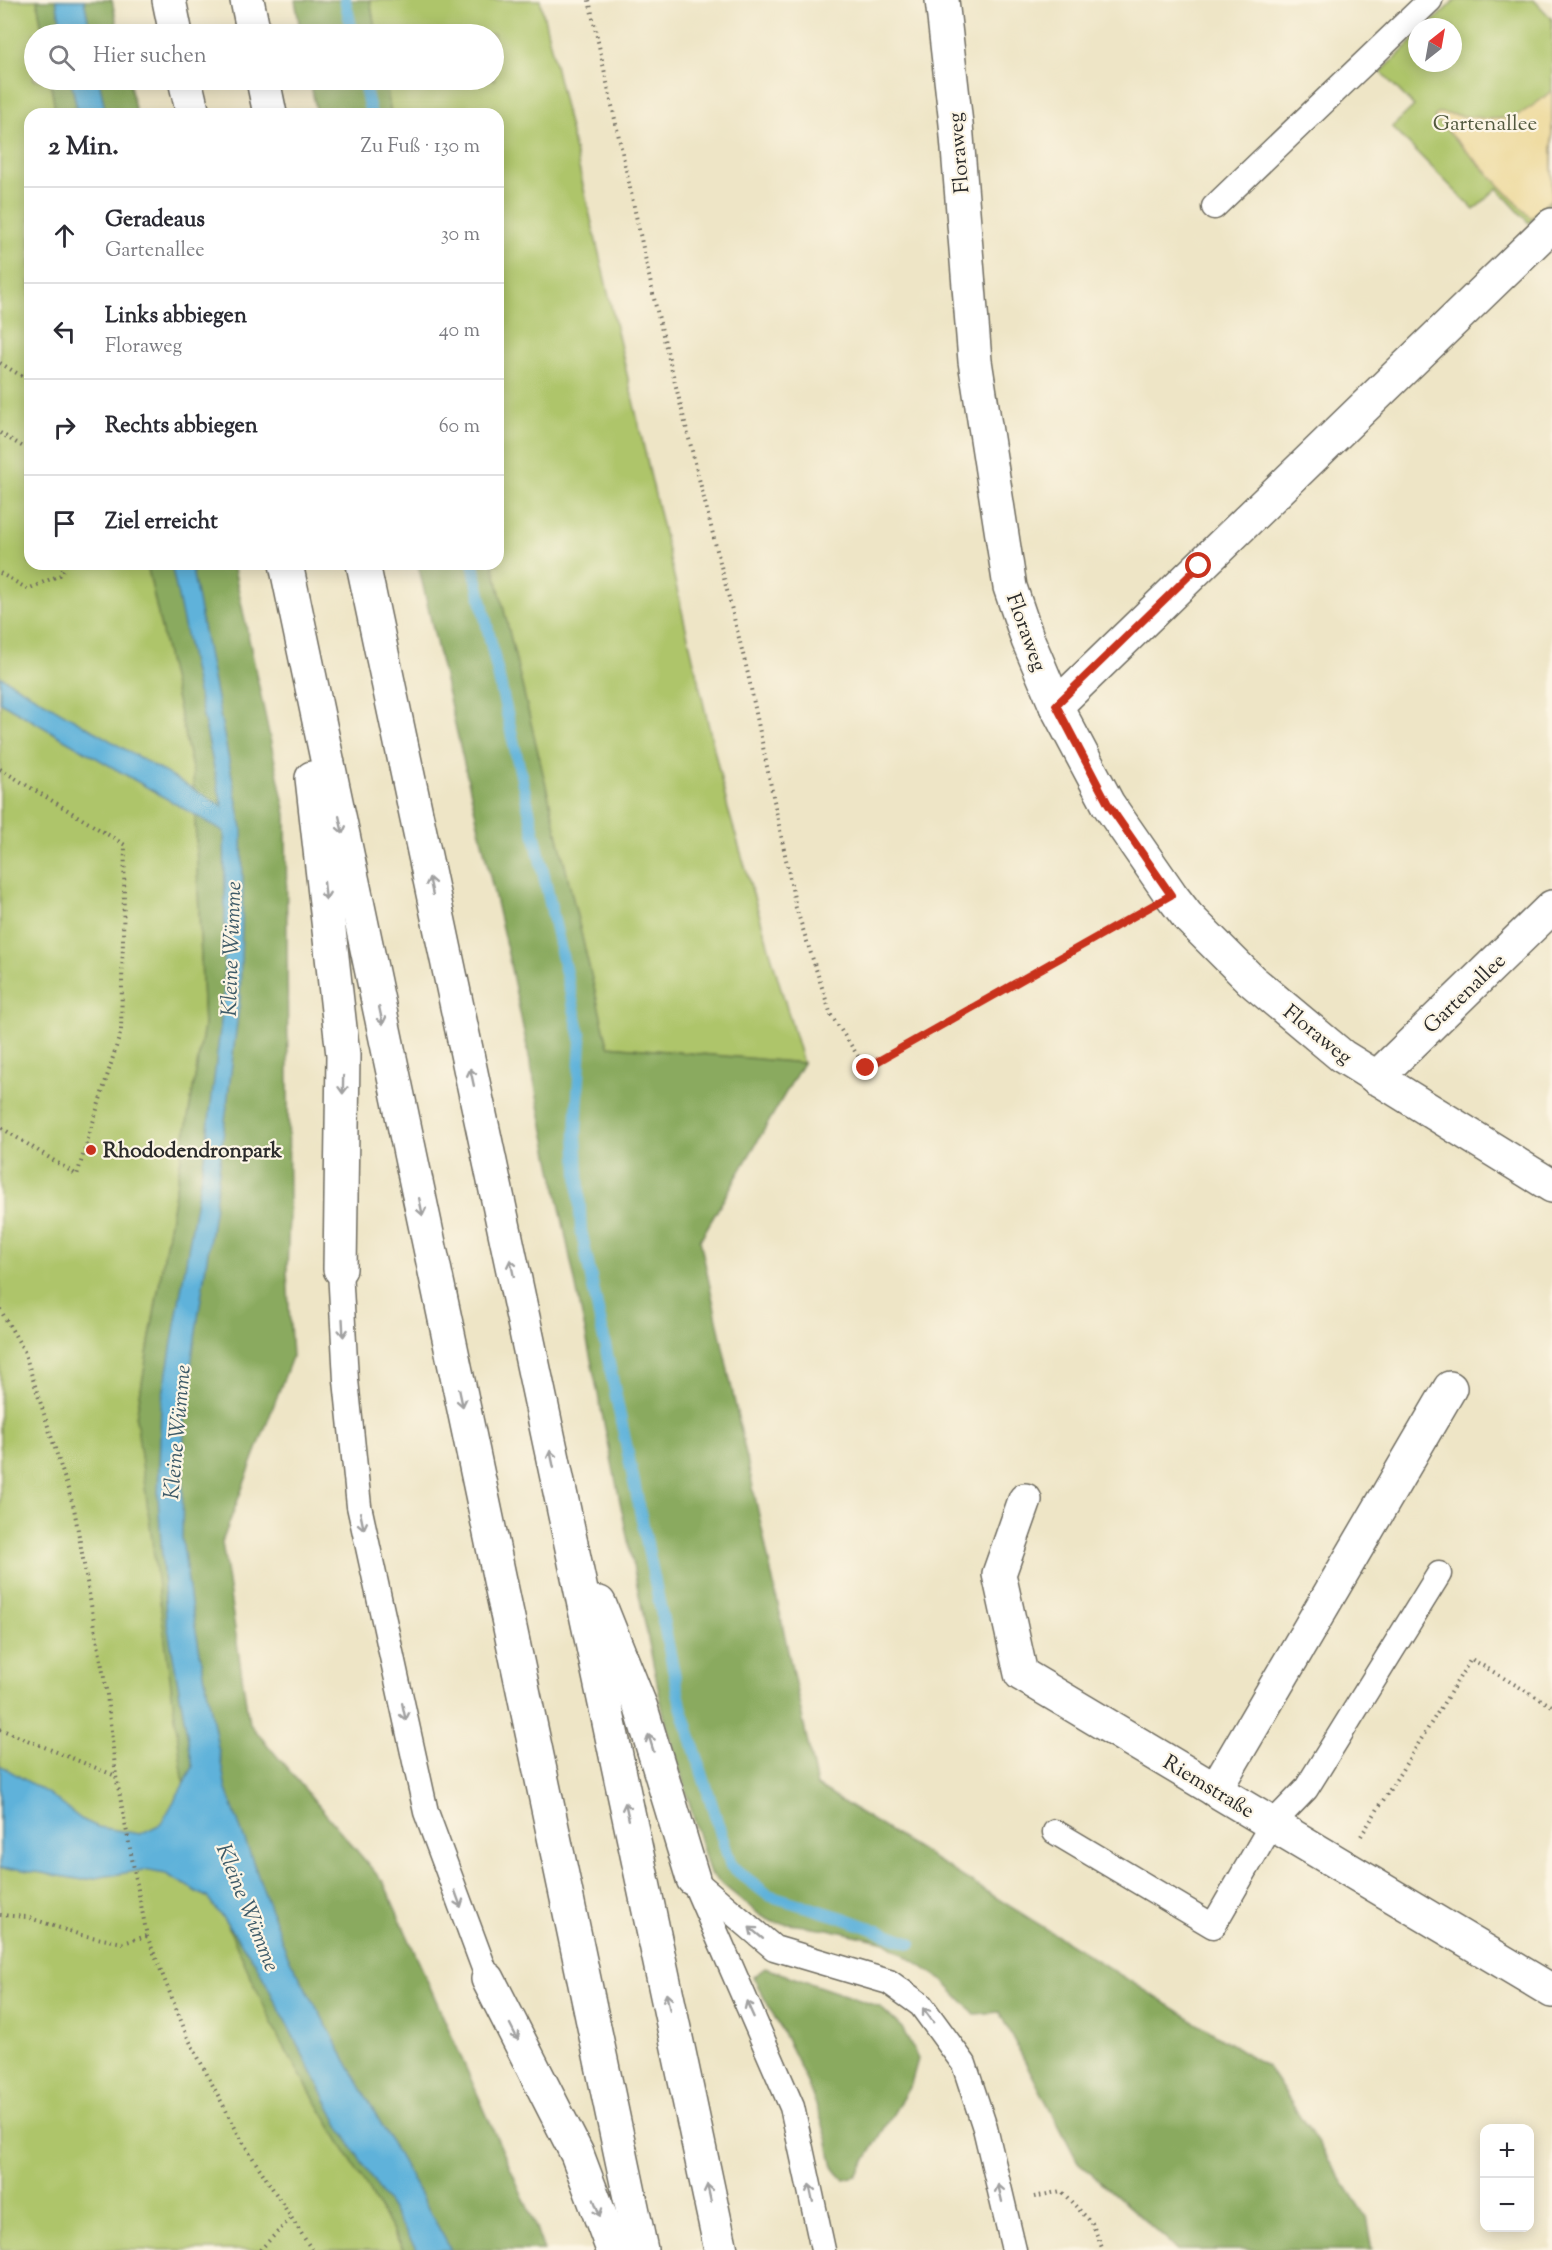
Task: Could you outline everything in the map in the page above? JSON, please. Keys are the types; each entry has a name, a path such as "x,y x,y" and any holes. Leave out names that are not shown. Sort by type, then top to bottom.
{"main road":[{"path":"169,0 174,24"},
{"path":"247,0 252,24"},
{"name":"Floraweg","path":"942,0 956,124 975,361 1010,587 1028,640 1056,705 1108,804 1171,895 1188,917 1251,980 1342,1056 1552,1186"},
{"path":"187,90 191,108"},
{"path":"265,90 269,108"},
{"path":"1056,705 1552,225"},
{"path":"364,570 721,2250"},
{"path":"288,573 343,1055 340,1269"},
{"path":"288,573 640,2250"},
{"name":"Gartenallee","path":"1376,1078 1552,907"},
{"path":"1215,1790 1450,1388"},
{"name":"Riemstraße","path":"1025,1500 999,1575 1021,1674 1552,1991"},
{"path":"564,1516 641,1708 693,1880"},
{"path":"488,1979 577,2154 613,2250"}],"lane":[{"path":"1214,207 1430,0"},
{"path":"340,1269 346,1380 358,1506 426,1812 488,1979"},
{"path":"1056,1832 1213,1926 1272,1824 1306,1789 1439,1574"},
{"path":"693,1880 774,1948 889,1982 921,2005 964,2064 985,2128 1014,2250"},
{"path":"693,1880 792,2106 823,2250"}],"path":[{"path":"589,0 655,303 748,674 796,908 831,1015 866,1068 1171,895"},
{"path":"0,363 24,377"},
{"path":"0,433 24,447"},
{"path":"0,573 28,589 60,575 63,570"},
{"path":"0,769 125,844 122,1030 77,1175 0,1127"},
{"path":"0,1309 24,1351 74,1508 107,1695 116,1776 147,1936 188,2038 242,2141 312,2250"},
{"path":"1342,1866 1471,1659 1552,1706"},
{"path":"0,1729 116,1776"},
{"path":"0,1915 27,1917 81,1935 123,1943 147,1936"},
{"path":"1002,2203 1061,2191 1092,2223 1103,2250"},
{"path":"260,2250 292,2217"}],"green space":[{"name":"Rhododendronpark","path":"0,0 37,0 41,24 24,24 24,90 52,90 55,108 24,108 24,570 148,570 193,773 204,1026 136,1418 394,2235 404,2250 0,2250"},
{"path":"37,0 112,0 117,24 41,24"},
{"path":"295,0 370,0 374,24 299,24"},
{"path":"370,0 540,0 728,809 803,1063 608,1046 494,570 504,570 504,108 390,108 387,90 504,90 504,24 374,24"},
{"name":"Gartenallee","path":"1455,0 1534,0 1552,19 1552,201 1529,223 1497,188 1474,210 1392,127 1414,106 1381,72 1408,46 1408,72 1462,72 1462,18 1436,18"},
{"path":"52,90 131,90 135,108 55,108"},
{"path":"312,90 387,90 390,108 316,108"},
{"path":"148,570 234,570 286,814 289,1213 287,1272 292,1357 222,1542 249,1723 384,1883 531,2215 544,2250 404,2250 280,2041 192,1847 136,1418 204,1026 193,773"},
{"path":"419,570 494,570 608,1046 803,1063 700,1240 817,1786 1268,2067 1366,2217 1372,2250 1178,2250 1078,2162 999,2012 975,2014 942,1980 885,1942 828,1929 773,1922 760,1915 710,1874 663,1712 508,954"},
{"path":"765,1968 880,2007 902,2028 918,2059 911,2084 856,2176 844,2179 835,2170 831,2161 827,2138 813,2096 795,2056 753,1977"}],"sand":[{"path":"1552,90 1552,198 1531,218 1434,117 1439,113 1486,118 1512,117 1533,106"}],"water":[{"path":"56,0 84,0 89,24 61,24"},
{"path":"73,90 101,90 105,108 77,108"},
{"name":"Kleine Wümme","path":"172,570 192,570 242,828 240,998 214,1212 184,1412 182,1538 192,1610 226,1789 287,1954 451,2250 417,2250 342,2131 255,1962 208,1898 166,1874 143,1870 83,1880 18,1869 0,1869 0,1765 49,1794 81,1819 98,1827 140,1834 161,1824 193,1767 166,1618 158,1497 161,1406 206,1146 224,996 225,889 224,832 0,702 0,676 222,806"}],"waterway":[{"path":"345,0 351,24"},
{"path":"365,90 370,108"},
{"path":"474,570 581,1039 576,1133 581,1230 681,1706 731,1866 768,1895 843,1918 911,1943"}],"place":[{"name":"Rhododendronpark","path":"91,1150"}],"route":[{"path":"866,1068 1171,895 1108,804 1056,705 1199,566"}]}
